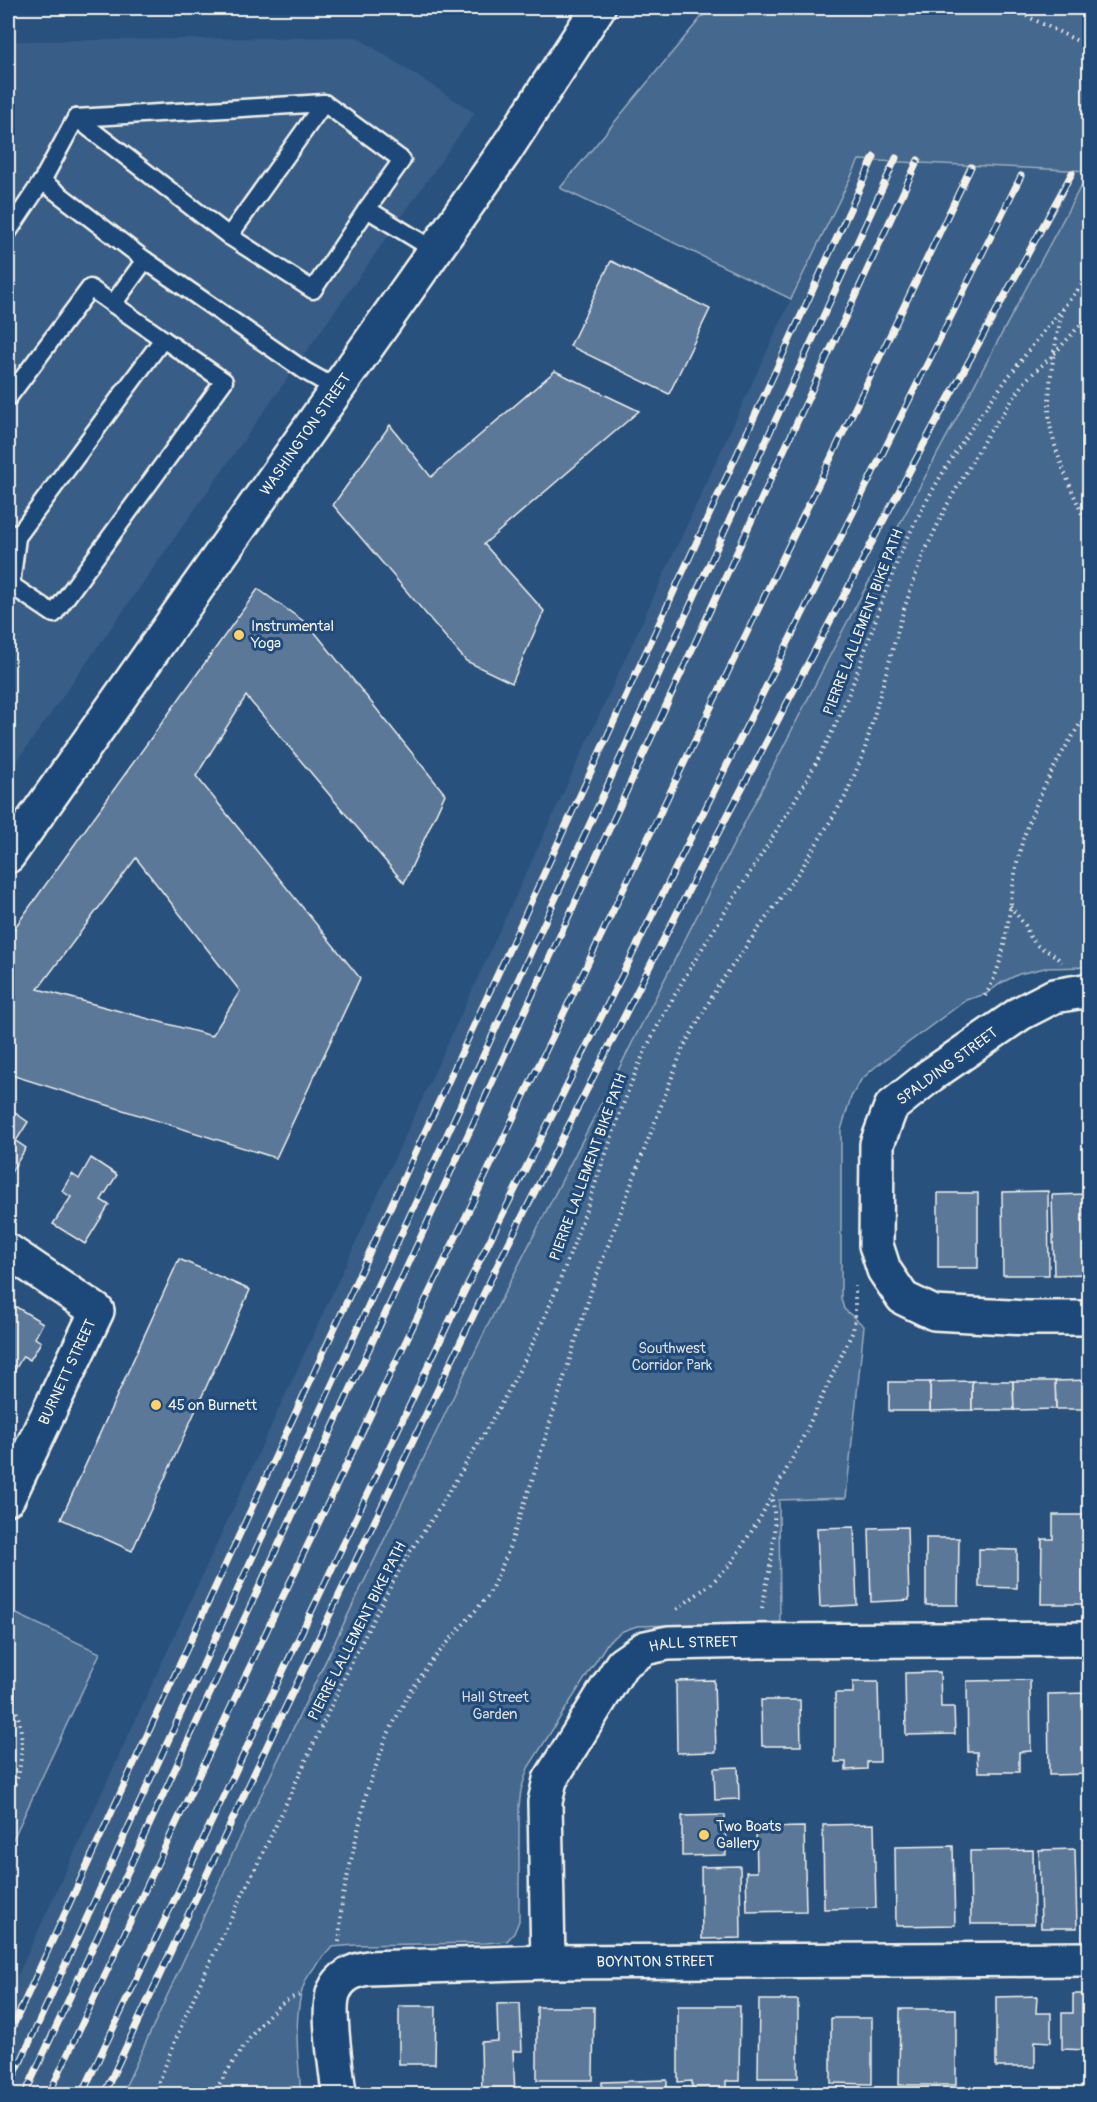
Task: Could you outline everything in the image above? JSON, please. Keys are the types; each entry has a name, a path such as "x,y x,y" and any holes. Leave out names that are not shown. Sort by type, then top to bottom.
{"street":[{"name":"WASHINGTON STREET","path":"8,856 506,151 598,8"},
{"name":"SPALDING STREET","path":"1078,978 1054,996 1021,1013 932,1075 891,1107 877,1144 876,1245 869,1273 903,1298 934,1313 1027,1318 1089,1318"},
{"name":"BURNETT STREET","path":"8,1251 97,1311 8,1498"},
{"name":"HALL STREET","path":"548,1962 545,1802 550,1780 622,1664 645,1648 668,1643 759,1641 1089,1639"},
{"name":"BOYNTON STREET","path":"339,2094 332,1999 339,1983 354,1970 548,1962 1089,1959"}],"lane":[{"path":"229,236 324,103"},
{"path":"324,103 402,160 313,290 229,236 76,118 324,103"},
{"path":"8,232 42,181 76,118"},
{"path":"42,181 145,260 305,371 337,389"},
{"path":"367,209 434,250"},
{"path":"113,304 145,260"},
{"path":"8,398 90,288 224,381 54,614 9,586 12,534 163,339"}],"path":[{"path":"1010,8 1089,46"},
{"name":"PIERRE LALLEMENT BIKE PATH","path":"155,2094 180,2026 345,1674 406,1558 436,1514 508,1392 532,1344 581,1223 627,1093 646,1048 677,988 798,797 833,730 859,672 892,572 916,520 958,445 1033,343 1089,275"},
{"path":"1064,308 1056,339 1050,398 1050,424 1055,445 1089,534"},
{"path":"338,1946 342,1899 367,1791 387,1738 407,1697 430,1663 488,1596 506,1557 592,1285 683,1048 718,986 803,866 845,797 864,752 903,612 921,560 946,507 986,437 1027,379 1055,353 1089,314"},
{"path":"979,1002 986,994 1002,954 1017,860 1025,831 1062,753 1089,710"},
{"path":"1010,906 1025,925 1030,938 1038,946 1054,955 1078,978"},
{"path":"670,1614 711,1584 732,1562 772,1496 798,1448 853,1331 869,1273"},
{"path":"760,1616 771,1563 775,1524 772,1496"},
{"path":"8,1696 15,1707 22,1733 19,1773 8,1798"},
{"path":"213,2094 249,2040 269,2015 287,2000 297,1995 308,1994"}],"shaded area":[{"path":"357,37 475,113 8,774 8,41"},
{"path":"859,160 1089,170 844,628 487,1327 231,1857 122,2094 8,2094 8,1996 791,299"}],"green space":[{"name":"Southwest Corridor Park","path":"709,8 1089,8 1090,679 1087,694 1090,711 1089,967 1045,968 1019,974 986,994 966,1000 861,1080 851,1097 841,1130 841,1298 844,1309 864,1326 846,1498 779,1500 780,1622 637,1626 623,1631 608,1642 528,1768 519,1806 519,1921 514,1933 507,1941 486,1943 332,1947 306,1980 299,2006 297,2036 301,2094 122,2094 231,1857 487,1327 844,628 1089,171 859,160 791,299 560,188"},
{"path":"8,1610 100,1653 8,1850"}],"building":[{"path":"611,261 710,309 669,394 570,346"},
{"path":"555,371 639,411 484,544 544,611 512,683 466,661 333,505 390,425 431,477"},
{"path":"258,589 309,625 445,794 404,883 246,696 196,776 360,978 276,1158 8,1074 8,937","holes":["136,858 240,991 212,1036 38,989"]},
{"path":"8,1108 28,1122 16,1141 26,1148 8,1177"},
{"path":"91,1158 117,1175 101,1200 109,1205 85,1244 53,1224 71,1197 62,1191 72,1174 79,1179"},
{"path":"1048,1191 1049,1275 1003,1275 1002,1192"},
{"path":"938,1193 978,1193 978,1268 938,1268"},
{"path":"1088,1194 1090,1274 1054,1275 1052,1195"},
{"name":"45 on Burnett","path":"179,1259 250,1290 132,1551 61,1519"},
{"path":"8,1302 43,1323 35,1338 41,1342 30,1360 23,1356 8,1382"},
{"path":"1090,1380 1090,1409 1056,1409 1055,1381"},
{"path":"972,1381 972,1410 930,1411 930,1382"},
{"path":"972,1381 1013,1381 1014,1410 972,1410"},
{"path":"1013,1381 1055,1381 1056,1409 1014,1410"},
{"path":"889,1382 930,1382 930,1411 889,1411"},
{"path":"1053,1515 1090,1515 1090,1604 1041,1604 1042,1539 1053,1539"},
{"path":"854,1527 857,1605 820,1607 817,1528"},
{"path":"907,1527 909,1600 871,1602 869,1528"},
{"path":"926,1538 959,1538 958,1605 926,1605"},
{"path":"979,1549 1017,1550 1017,1588 979,1587"},
{"path":"940,1672 941,1707 954,1707 955,1734 906,1735 905,1673"},
{"path":"714,1680 716,1752 677,1753 676,1681"},
{"path":"1030,1680 1031,1751 1019,1752 1019,1772 978,1772 977,1752 968,1752 967,1681"},
{"path":"853,1682 878,1682 880,1762 867,1762 867,1769 846,1770 846,1762 835,1762 835,1693 853,1693"},
{"path":"1087,1693 1088,1774 1049,1775 1048,1694"},
{"path":"761,1700 800,1700 801,1746 762,1746"},
{"path":"738,1767 739,1799 715,1800 714,1768"},
{"name":"Two Boats Gallery","path":"725,1815 726,1855 682,1856 682,1816"},
{"path":"874,1824 876,1908 824,1909 823,1825"},
{"path":"804,1827 806,1911 747,1912 746,1872 757,1872 756,1828"},
{"path":"953,1846 955,1925 896,1926 895,1847"},
{"path":"1075,1849 1077,1928 1041,1928 1039,1850"},
{"path":"1033,1850 1034,1924 971,1924 970,1851"},
{"path":"740,1866 741,1938 702,1939 701,1867"},
{"path":"1073,1994 1090,1994 1090,2050 1062,2049 1062,2013 1073,2013"},
{"path":"1037,1996 1036,2013 1051,2013 1051,2042 1035,2041 1035,2067 996,2067 996,1997"},
{"path":"759,2000 798,2000 798,2078 758,2078"},
{"path":"520,2003 522,2051 513,2051 515,2094 482,2094 481,2042 498,2041 497,2004"},
{"path":"399,2006 436,2006 435,2064 399,2064"},
{"path":"678,2006 740,2006 739,2081 726,2081 726,2090 692,2090 692,2081 678,2082"},
{"path":"537,2007 594,2007 593,2080 537,2080"},
{"path":"900,2009 956,2009 956,2085 899,2085"},
{"path":"831,2018 872,2018 872,2084 831,2083"},
{"path":"667,2080 667,2094 602,2094 602,2082"}],"railway":[{"path":"8,2037 874,157"},
{"path":"8,2089 896,158"},
{"path":"25,2094 918,160"},
{"path":"49,2094 276,1611 971,167"},
{"path":"104,2094 274,1731 498,1264 704,860 934,425 1072,173"},
{"path":"82,2094 451,1318 1021,176"}],"place":[{"name":"Instrumental Yoga","path":"239,635"},
{"name":"45 on Burnett","path":"156,1405"},
{"name":"Two Boats Gallery","path":"704,1835"}],"park label":[{"name":"Hall Street Garden","path":"495,1706"}]}
